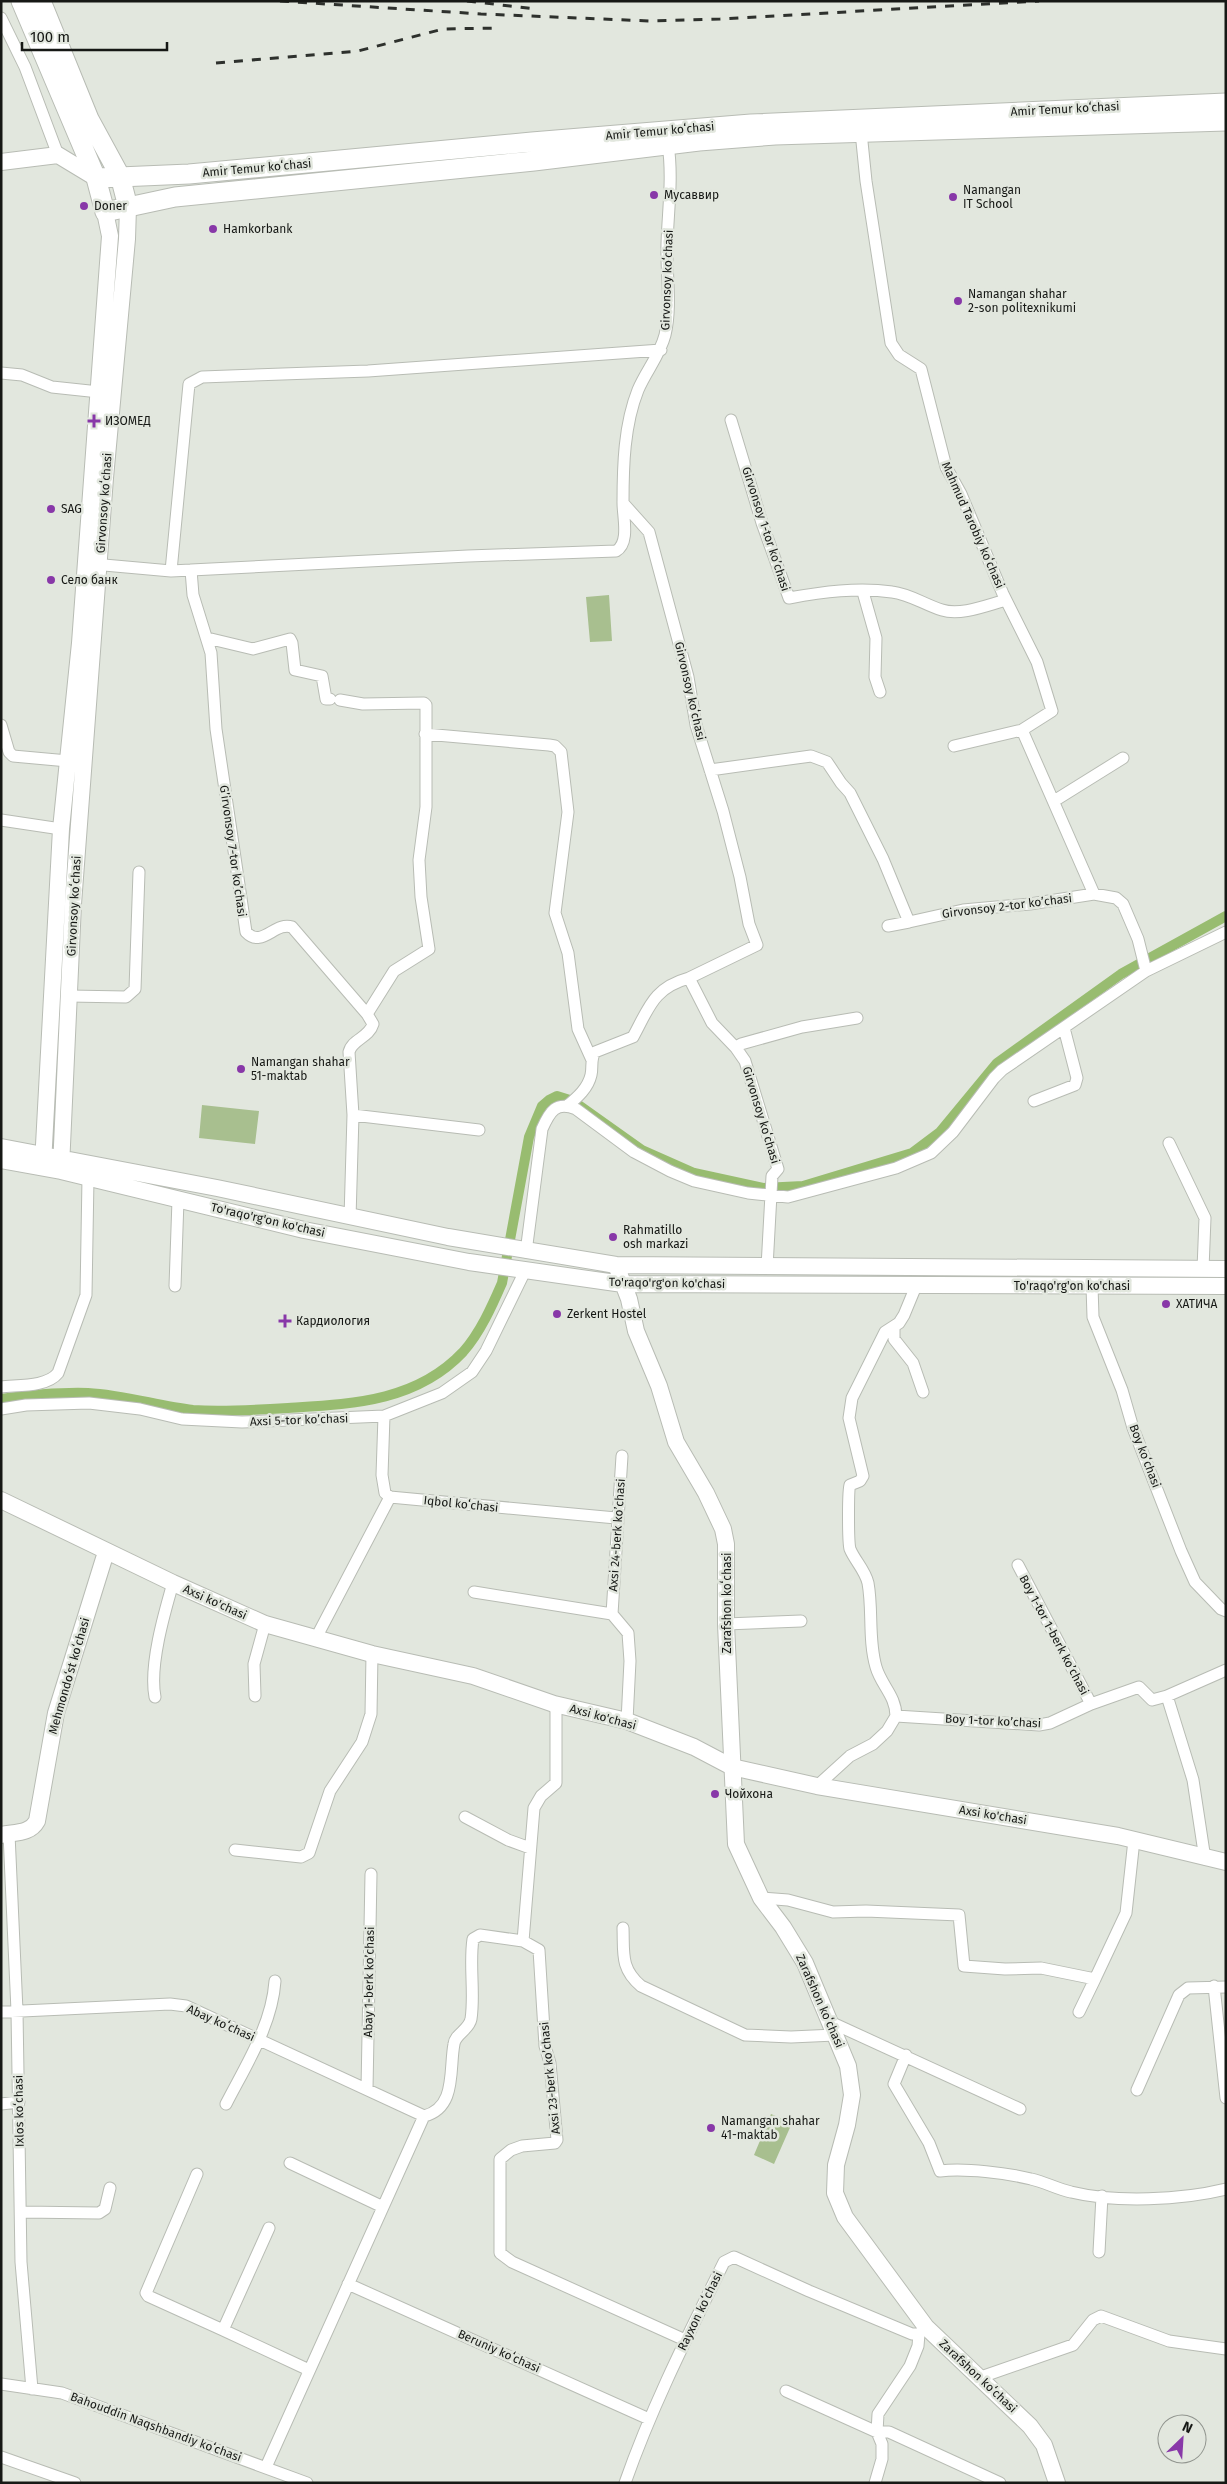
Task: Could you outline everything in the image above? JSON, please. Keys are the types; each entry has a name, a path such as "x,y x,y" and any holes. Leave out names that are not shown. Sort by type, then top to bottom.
{"main road":[{"name":"Girvonsoy koʻchasi","path":"21,1 96,178 110,236 99,392 61,1164"},
{"name":"Girvonsoy koʻchasi","path":"41,1 89,119 120,176 128,207 121,316 105,478 92,564 68,761 62,830 43,1161"},
{"name":"Amir Temur koʻchasi","path":"105,212 174,197 534,161 668,144 775,135 861,132 1105,116 1226,102"},
{"name":"Amir Temur koʻchasi","path":"96,178 120,176 158,177 532,142 751,124 1105,116 1226,120"},
{"path":"532,142 534,161"},
{"path":"1,162 58,155 96,178"},
{"path":"1,1147 43,1161"},
{"path":"1,1160 43,1161 61,1164"},
{"name":"To'raqo'rg'on ko'chasi","path":"61,1164 88,1178 304,1230 525,1271 623,1284 1226,1286"},
{"name":"To'raqo'rg'on ko'chasi","path":"61,1164 526,1252 616,1265 1226,1269"},
{"name":"Zarafshon koʻchasi","path":"616,1265 636,1331 659,1386 676,1442 706,1492 722,1529 726,1544 726,1624 736,1844 761,1898 783,1927 805,1963 848,2066 852,2095 847,2125 836,2165 835,2193 845,2217 922,2331 981,2377 1030,2426 1047,2452 1057,2483"},
{"name":"Axsi ko'chasi","path":"1,1500 106,1552 265,1624 372,1654 473,1676 554,1704 627,1722 694,1746 732,1767 817,1786 1134,1840 1205,1859 1226,1862"},
{"name":"Mehmondoʻst koʻchasi","path":"5,1834 28,1831 33,1828 37,1821 56,1713 106,1552"}],"street":[{"path":"1,18 25,67 58,155"},
{"name":"Mahmud Tarobiy koʻchasi","path":"861,132 866,181 891,342 899,355 921,369 946,467 961,494 1006,600 1037,662 1052,711 1022,730"},
{"name":"Girvonsoy koʻchasi","path":"668,144 671,172 667,242 668,307 661,350 639,389 632,410 623,460 623,503 649,532 688,677 696,725 724,811 742,882 749,924 757,945 689,978 712,1023 736,1048 745,1061 754,1084 778,1169 772,1176 767,1267"},
{"path":"171,571 189,384 194,379 202,377 368,371 661,350"},
{"path":"1,373 22,374 52,388 99,392"},
{"name":"Girvonsoy 1-tor koʼchasi","path":"731,420 762,522 789,598 832,591 892,592 908,596 942,610 953,611 1006,600"},
{"path":"92,564 171,571 468,556 616,551 622,548 624,540 623,503"},
{"name":"Gʼirvonsoy 7-tor koʼchasi","path":"192,570 193,595 211,653 221,766 246,932 250,936 260,938 283,926 292,927 367,1014"},
{"path":"864,592 876,638 875,677 880,692"},
{"path":"207,638 253,649 290,639 295,670 322,676 326,699 363,704 425,703 426,807 419,851 419,878 429,949 394,971 367,1014 372,1022 372,1028 364,1037 352,1045 349,1052 353,1116 350,1218"},
{"path":"1,726 9,752 13,756 68,761"},
{"path":"954,746 1022,730 1094,894"},
{"path":"425,734 549,744 561,752 568,812 555,913 568,953 578,1028 592,1060"},
{"path":"710,770 810,756 827,762 850,793 867,824 896,887 909,922"},
{"path":"1054,802 1123,758"},
{"path":"1,820 62,830"},
{"path":"69,996 126,997 135,989 139,872"},
{"name":"Girvonsoy 2-tor koʼchasi","path":"888,926 963,910 1058,900 1094,894 1116,898 1123,904 1142,951 1146,969"},
{"path":"526,1252 542,1129 546,1119 557,1107 567,1106 583,1114 634,1152 694,1181 771,1191 788,1197 817,1191 896,1168 931,1153 953,1132 994,1078 1146,969 1226,932"},
{"path":"567,1106 579,1096 591,1077 592,1060 595,1052 633,1038 644,1013 663,989 674,982 689,978"},
{"path":"736,1048 741,1044 802,1027 857,1018"},
{"path":"1034,1101 1075,1085 1077,1078 1064,1028"},
{"path":"353,1116 478,1130"},
{"path":"1169,1142 1205,1218 1203,1269"},
{"path":"1,1387 39,1383 52,1379 58,1373 86,1295 88,1178"},
{"path":"176,1286 178,1200"},
{"name":"Аxsi 5-tor koʼchasi","path":"1,1409 26,1405 89,1403 140,1409 182,1419 242,1422 384,1416 442,1393 472,1372 486,1351 525,1271"},
{"path":"817,1786 850,1756 874,1744 887,1731 896,1716 894,1699 875,1667 866,1575 850,1548 848,1532 850,1499 848,1487 861,1480 863,1476 849,1418 852,1398 885,1332 899,1323 909,1306 916,1286"},
{"name":"Boy koʻchasi","path":"1092,1286 1093,1317 1181,1551 1195,1582 1215,1604 1226,1611"},
{"path":"894,1326 894,1339 913,1363 922,1392"},
{"path":"316,1638 390,1496 385,1494 382,1475 384,1416"},
{"name":"Аxsi 24-berk koʼchasi","path":"612,1614 616,1518 622,1456"},
{"name":"Iqbol koʻchasi","path":"390,1496 616,1518"},
{"name":"Boy 1-tor 1-berk koʼchasi","path":"1018,1565 1091,1704"},
{"path":"156,1697 153,1686 162,1621 173,1583"},
{"path":"474,1592 612,1614 628,1634 630,1661 627,1722"},
{"path":"726,1624 800,1621"},
{"path":"255,1696 254,1664 265,1624"},
{"path":"235,1850 301,1857 309,1853 330,1791 362,1742 371,1714 372,1654"},
{"path":"1205,1859 1193,1780 1167,1696 1226,1670"},
{"name":"Boy 1-tor koʼchasi","path":"896,1716 1039,1725 1065,1717 1091,1704 1139,1687 1152,1700 1167,1696"},
{"path":"266,2467 424,2116 434,2114 440,2108 453,2076 455,2039 471,2021 473,1939 480,1935 523,1941 530,1848 536,1802 556,1783 556,1711 554,1704"},
{"path":"465,1817 508,1840 530,1848"},
{"name":"Ixlos koʻchasi","path":"5,1834 17,2011 22,2212 21,2262 32,2389"},
{"path":"1079,2012 1126,1912 1134,1840"},
{"name":"Аbay 1-berk koʼchasi","path":"367,2089 371,1874"},
{"path":"761,1898 796,1902 833,1912 866,1911 959,1915 964,1966 1006,1969 1041,1968 1095,1980"},
{"path":"623,1928 625,1964 630,1976 641,1986 745,2035 791,2037 832,2028 906,2055 1020,2109"},
{"name":"Аxsi 23-berk koʼchasi","path":"523,1941 539,1950 545,2046 550,2063 557,2140 555,2143 511,2150 500,2159 500,2253 512,2262 685,2340"},
{"path":"226,2104 259,2040 273,2004 275,1981"},
{"path":"1214,1986 1226,2098"},
{"path":"1137,2090 1179,1995 1188,1988 1226,1987"},
{"name":"Abay koʻchasi","path":"1,2012 170,2004 186,2006 424,2116"},
{"path":"906,2055 894,2084 929,2143 940,2170 957,2168 1031,2179 1070,2192 1102,2196 1164,2199 1201,2195 1226,2189"},
{"path":"1,2104 19,2102"},
{"path":"290,2163 383,2207"},
{"path":"196,2174 146,2293 148,2296 309,2370"},
{"path":"22,2212 99,2213 105,2209 110,2188"},
{"path":"1099,2252 1102,2196"},
{"path":"223,2330 269,2228"},
{"name":"Rayxon koʻchasi","path":"626,2482 649,2419 685,2340 724,2262 734,2257 912,2334 922,2331"},
{"name":"Beruniy koʻchasi","path":"348,2284 649,2419"},
{"path":"981,2377 1073,2345 1092,2320 1101,2316 1180,2344 1226,2349"},
{"path":"875,2483 882,2459 882,2444 878,2432 878,2414 910,2366 922,2331"},
{"name":"Bahouddin Naqshbandiy koʻchasi","path":"1,2384 62,2393 307,2483"},
{"path":"786,2391 878,2432 889,2432 1000,2483"},
{"path":"1,2458 75,2483"}],"green space":[{"path":"609,595 612,641 590,642 586,597"},
{"path":"202,1105 259,1111 255,1144 199,1138"},
{"path":"771,2114 792,2123 774,2164 754,2155"}],"waterway":[{"path":"1,1399 45,1394 88,1393 193,1410 228,1411 335,1405 359,1402 404,1391 445,1369 463,1352 490,1310 502,1283 529,1137 542,1106 549,1100 557,1096 573,1101 642,1150 694,1173 763,1188 803,1186 912,1153 940,1132 997,1063 1121,974 1226,916"}],"railway":[{"path":"280,1 481,14 649,21 720,19 1039,1"},
{"path":"467,1 536,9"},
{"path":"216,63 358,51 443,29 499,28"}],"place":[{"name":"Мусаввир","path":"654,195"},
{"name":"Namangan IT School","path":"953,197"},
{"name":"Doner","path":"84,206"},
{"name":"Hamkorbank","path":"213,229"},
{"name":"Namangan shahar 2-son politexnikumi","path":"958,301"},
{"name":"ИЗОМЕД","path":"94,421"},
{"name":"SAG","path":"51,509"},
{"name":"Село банк","path":"51,580"},
{"name":"Namangan shahar 51-maktab","path":"241,1069"},
{"name":"Rahmatillo osh markazi","path":"613,1237"},
{"name":"ХАТИЧА","path":"1166,1304"},
{"name":"Zerkent Hostel","path":"557,1314"},
{"name":"Кардиология","path":"285,1321"},
{"name":"Чойхона","path":"715,1794"},
{"name":"Namangan shahar 41-maktab","path":"711,2128"}]}
